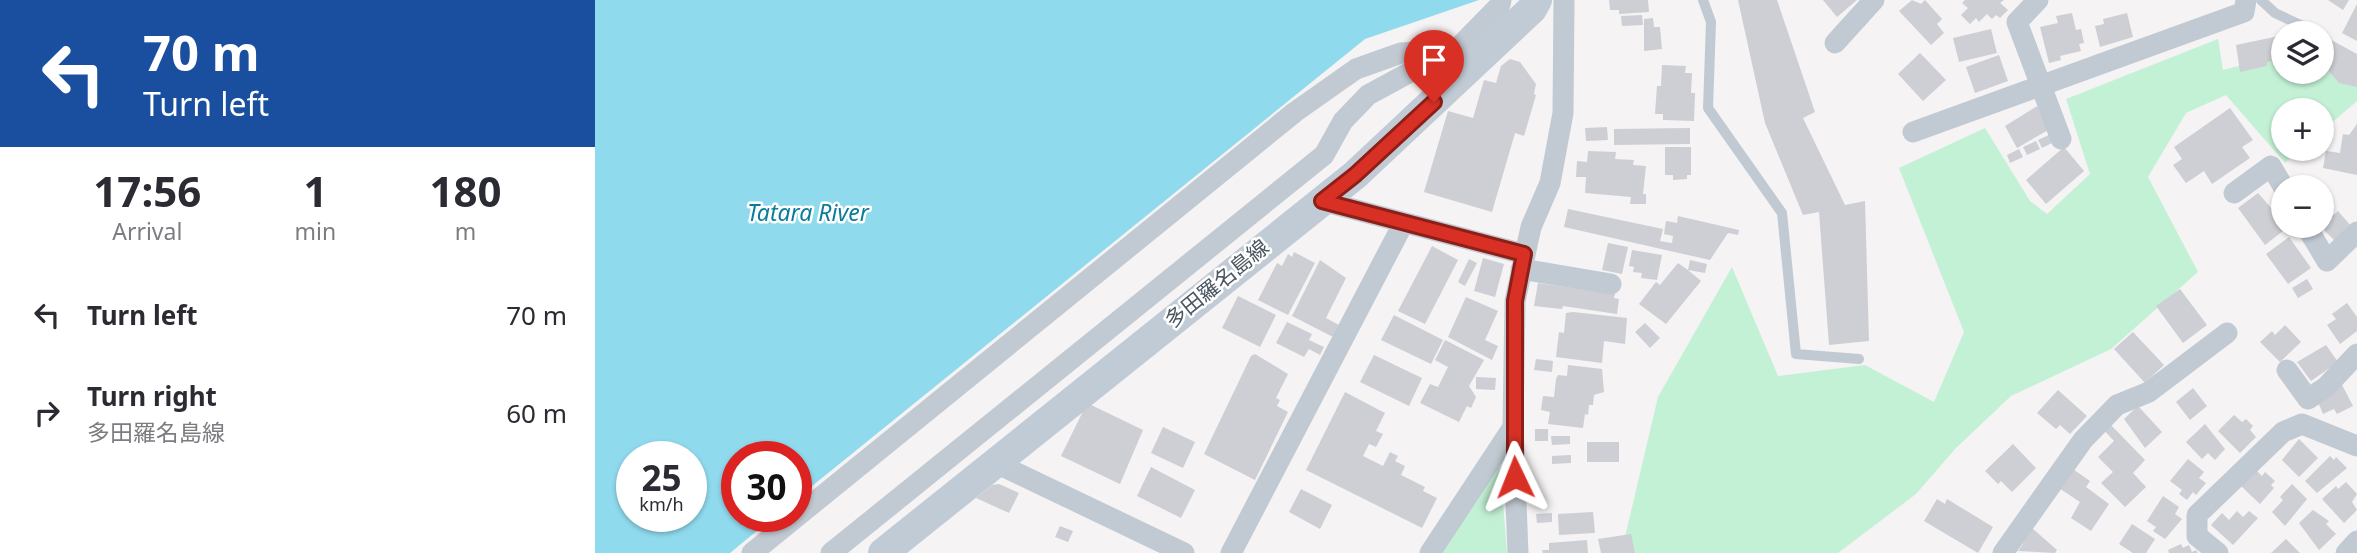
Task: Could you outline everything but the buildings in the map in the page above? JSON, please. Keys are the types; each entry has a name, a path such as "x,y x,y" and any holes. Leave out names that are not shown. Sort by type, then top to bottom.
{"main road":[{"name":"多田羅名島線","path":"883,553 1355,175 1532,9 1538,0"}],"street":[{"path":"1518,553 1513,427 1515,301 1531,228 1550,183 1563,113 1564,0"},
{"path":"1835,43 1874,0"},
{"path":"2038,0 2017,22 2061,139"},
{"path":"1913,132 2244,12 2246,0"},
{"path":"831,553 1324,155 1343,121 1368,95 1414,70 1451,55 1505,3"},
{"path":"752,553 1295,112 1356,69 1401,52 1457,50"},
{"path":"2234,193 2271,166 2276,175"},
{"path":"1322,201 1523,261 1611,284"},
{"path":"1231,553 1403,224"},
{"path":"2314,238 2327,261 2357,232"},
{"path":"2003,553 2083,440 2117,405 2149,392 2227,333"},
{"path":"2287,370 2308,399 2326,387 2357,354"},
{"path":"2218,553 2197,536 2197,515 2283,432 2302,424 2357,446"},
{"path":"1430,553 1513,427"},
{"path":"994,462 1184,553"},
{"path":"2346,553 2357,541"}],"lane":[{"path":"1703,0 1711,22 1708,108 1782,213 1796,354 1859,359"},
{"path":"2260,0 2275,13 2292,21"}],"green space":[{"path":"2218,39 2223,70 2271,57 2271,84 2334,84 2334,57 2357,80 2357,101 2334,121 2334,98 2271,98 2271,147 2226,95 2186,113 2148,177 2198,272 2111,349 2011,396 1956,448 1916,494 1838,553 1625,553 1625,537 1658,397 1732,267 1778,376 1865,365 1934,402 1964,332 1899,168 1985,128 2030,201 2047,214 2090,174 2066,99"},
{"path":"1500,464 1507,553 1442,553"}],"water":[{"name":"Tatara River","path":"595,0 1479,0 1365,39 812,486 812,441 721,441 721,532 756,532 730,553 595,553"}],"route":[{"path":"1434,102 1355,175 1322,201 1524,254 1515,301 1515,477"}]}
